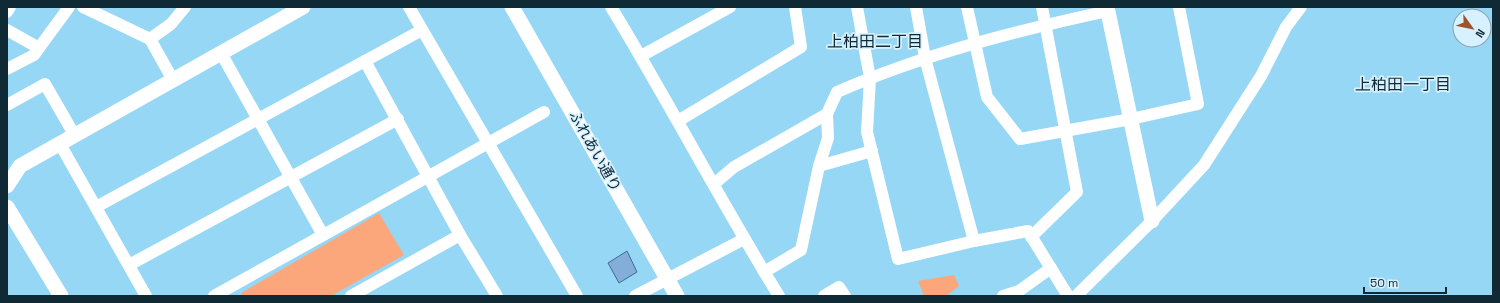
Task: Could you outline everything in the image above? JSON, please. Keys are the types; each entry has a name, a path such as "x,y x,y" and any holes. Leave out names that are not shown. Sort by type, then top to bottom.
{"street":[{"path":"7,12 10,7"},
{"path":"7,69 34,55 69,7"},
{"path":"83,7 104,12 150,39 173,80"},
{"path":"150,39 171,24 185,7"},
{"path":"7,186 20,166 302,7"},
{"path":"409,7 577,296"},
{"name":"ふれあい通り","path":"512,7 566,98 666,279 677,296"},
{"path":"611,7 642,56 744,239 779,296"},
{"path":"642,56 730,7"},
{"path":"678,121 801,47 795,7"},
{"path":"857,7 870,78 867,132 898,259 974,241 1028,231 1068,296"},
{"path":"916,7 925,58 974,241"},
{"path":"967,7 987,97 1020,139 1131,119 1198,104 1178,7"},
{"path":"1031,237 1077,192 1042,7"},
{"path":"1076,296 1152,221 1204,165 1262,76 1286,28 1301,7"},
{"path":"764,272 801,250 819,166 828,138 827,114 837,92 925,58 1045,24 1107,9 1152,221"},
{"path":"7,30 39,48"},
{"path":"96,206 422,30"},
{"path":"221,53 323,235"},
{"path":"365,61 398,119 492,294"},
{"path":"7,105 45,84 75,136"},
{"path":"214,296 544,112"},
{"path":"714,184 734,167 827,114"},
{"path":"129,265 398,119"},
{"path":"60,144 146,296"},
{"path":"819,166 872,151"},
{"path":"7,207 61,296"},
{"path":"351,296 460,235"},
{"path":"635,296 744,239"},
{"path":"1003,296 1019,291 1051,268"},
{"path":"824,296 839,287 845,296"}],"shaded area":[{"path":"379,213 404,255 331,296 243,296 241,293"},
{"path":"954,275 959,286 946,296 924,296 918,281"}],"building":[{"path":"627,251 637,272 619,283 608,263"}],"district":[{"name":"上柏田二丁目","path":"875,41"},
{"name":"上柏田一丁目","path":"1403,84"}]}
